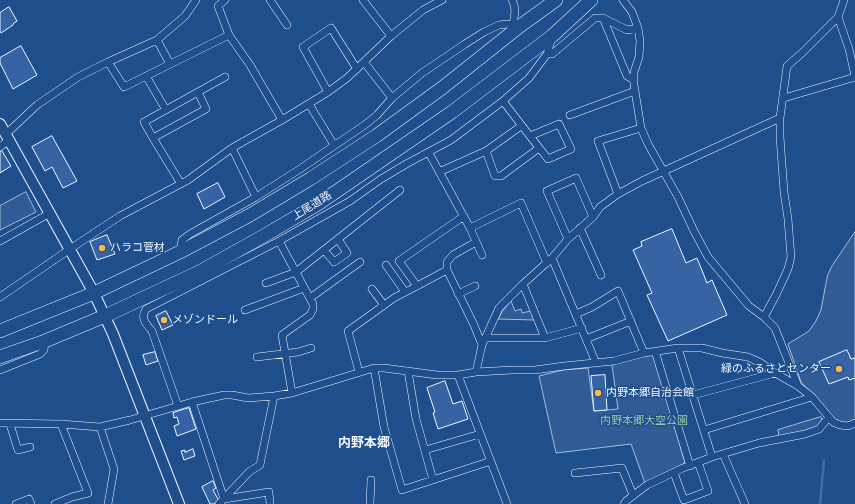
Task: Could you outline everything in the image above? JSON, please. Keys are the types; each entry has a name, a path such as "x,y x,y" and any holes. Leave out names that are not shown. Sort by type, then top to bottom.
{"highway":[{"path":"0,331 94,293 180,252 250,215 310,179 376,136 442,88 517,26 556,0"},
{"name":"上尾道路","path":"0,357 45,341 105,316 199,272 318,204 452,112 552,36 591,0"}],"street":[{"path":"0,147 7,137 37,105 78,77 157,40 185,16 196,0"},
{"path":"225,0 218,6 229,35 250,65 282,120"},
{"path":"271,0 287,25"},
{"path":"363,0 391,36"},
{"path":"0,297 120,216 188,180 232,148 328,92 347,78 391,36 423,10 442,0"},
{"path":"180,252 182,240 190,234 256,197 366,124 377,115 392,98 422,73 465,44 484,32 499,25 507,24 517,26 515,9 512,0"},
{"path":"623,0 632,12 638,28 640,41 639,57 634,72 634,80 641,128 648,144 678,196 708,257 749,306 764,317 775,328 798,386"},
{"path":"764,317 788,269 791,257 780,137 780,118 784,98 787,66 838,17 844,0"},
{"path":"784,98 855,76 849,49 838,17"},
{"path":"547,54 552,54 595,18 603,18 627,30 638,28"},
{"path":"603,18 626,76 634,80"},
{"path":"328,92 303,47 331,28 357,69"},
{"path":"108,62 124,87 229,35"},
{"path":"178,406 152,331 145,324 143,319 146,309 279,241 350,201 401,167 451,140 503,101 529,78 547,54 552,36"},
{"path":"157,40 170,64"},
{"path":"364,62 392,98"},
{"path":"146,76 166,110"},
{"path":"181,184 144,122 225,77"},
{"path":"570,115 635,91"},
{"path":"153,138 206,109 198,92"},
{"path":"503,101 521,126 548,159 571,149 559,124 530,136"},
{"path":"308,104 334,145"},
{"path":"476,372 483,341 499,308 550,260 568,238 592,217 600,207 618,194 664,170 780,118"},
{"path":"0,124 70,249 105,316 179,504"},
{"path":"439,172 486,151 521,126"},
{"path":"618,194 598,141 641,128"},
{"path":"232,148 256,197"},
{"path":"486,151 495,176 502,176 539,148"},
{"path":"429,152 464,216 482,255"},
{"path":"568,238 547,191 576,178 592,217"},
{"path":"266,283 296,272 400,190"},
{"path":"470,228 521,203 576,314 596,363"},
{"path":"0,241 50,214"},
{"path":"417,286 399,261 464,216"},
{"path":"580,228 601,275"},
{"path":"324,250 334,262 347,253 338,239"},
{"path":"279,241 313,304 313,309 310,315 282,335 292,393"},
{"path":"476,242 453,255 447,262 447,270 483,341"},
{"path":"310,298 360,262"},
{"path":"386,265 405,292"},
{"path":"199,272 226,269"},
{"path":"358,372 348,331 394,298 447,270"},
{"path":"523,284 545,338"},
{"path":"458,294 475,286"},
{"path":"245,310 304,288"},
{"path":"372,289 384,305"},
{"path":"576,314 618,291 644,353"},
{"path":"586,339 631,321"},
{"path":"483,341 545,338 582,328"},
{"path":"0,370 40,354 44,350 45,341"},
{"path":"257,357 298,352 311,348"},
{"path":"678,348 712,457"},
{"path":"0,423 61,424 100,427 192,402 224,395 239,395 248,398 292,393 374,368 437,375 458,375 476,372 512,370 536,370 614,361 644,353 678,348 702,348 748,357 761,363 798,386 812,397 833,422 848,426 855,422"},
{"path":"655,351 690,466"},
{"path":"374,368 384,427 402,490 491,462"},
{"path":"408,371 416,419 433,480"},
{"path":"693,395 775,373"},
{"path":"458,375 507,504"},
{"path":"221,502 244,476 260,465 274,396"},
{"path":"704,430 812,397"},
{"path":"192,402 221,502"},
{"path":"624,504 633,495 647,485 698,462 759,443 805,434 819,428 829,416"},
{"path":"10,424 18,450 30,447"},
{"path":"55,504 72,497 88,494 61,424"},
{"path":"100,427 114,469 110,500 108,504"},
{"path":"424,450 480,434"},
{"path":"723,454 746,504"},
{"path":"674,473 684,500 708,491 698,462"},
{"path":"575,473 622,468 633,495"},
{"path":"370,504 371,480"},
{"path":"221,502 269,492 270,504"},
{"path":"16,504 29,499 31,504"}],"green space":[{"path":"26,192 36,212 0,230 0,206"},
{"path":"855,232 855,420 848,423 837,422 801,382 788,344 809,331 816,321 821,310 828,274"},
{"path":"511,301 515,311 521,309 522,313 531,311 535,320 498,319"},
{"name":"内野本郷大空公園","path":"654,354 685,463 645,483 631,444 556,453 539,376 563,370 588,368 594,411 618,409 612,365"},
{"path":"821,417 823,422 813,429 779,437 778,430"}],"building":[{"path":"9,7 17,21 1,33 0,13"},
{"path":"21,46 37,75 13,89 0,63 0,58"},
{"path":"52,136 77,181 63,188 52,167 45,171 32,147"},
{"path":"2,151 11,166 0,173 0,152"},
{"path":"218,183 225,197 204,209 197,194"},
{"path":"672,229 686,263 697,258 707,283 712,280 727,315 668,341 647,295 652,293 633,250 642,246 641,242"},
{"name":"ハラコ菅材","path":"107,235 115,254 97,260 90,242"},
{"name":"メゾンドール","path":"166,311 173,325 162,330 156,316"},
{"name":"緑のふるさとセンター","path":"847,350 851,359 855,358 855,378 849,380 848,377 829,384 819,362"},
{"path":"155,352 158,361 146,365 143,355"},
{"path":"605,375 607,410 594,411 591,376"},
{"path":"445,381 453,404 462,401 468,419 438,429 433,413 435,412 427,388"},
{"path":"189,408 196,429 177,436 174,426 179,424 177,417 174,418 173,413"},
{"path":"193,449 195,456 184,460 181,451 185,450 185,452"},
{"path":"213,481 216,488 213,490 219,501 214,504 210,504 202,487"}],"waterway":[{"path":"820,504 824,460"}],"place":[{"name":"ハラコ菅材","path":"102,248"},
{"name":"メゾンドール","path":"164,320"},
{"name":"緑のふるさとセンター","path":"839,369"},
{"name":"内野本郷自治会館","path":"598,393"}],"district":[{"name":"内野本郷","path":"364,443"}]}
